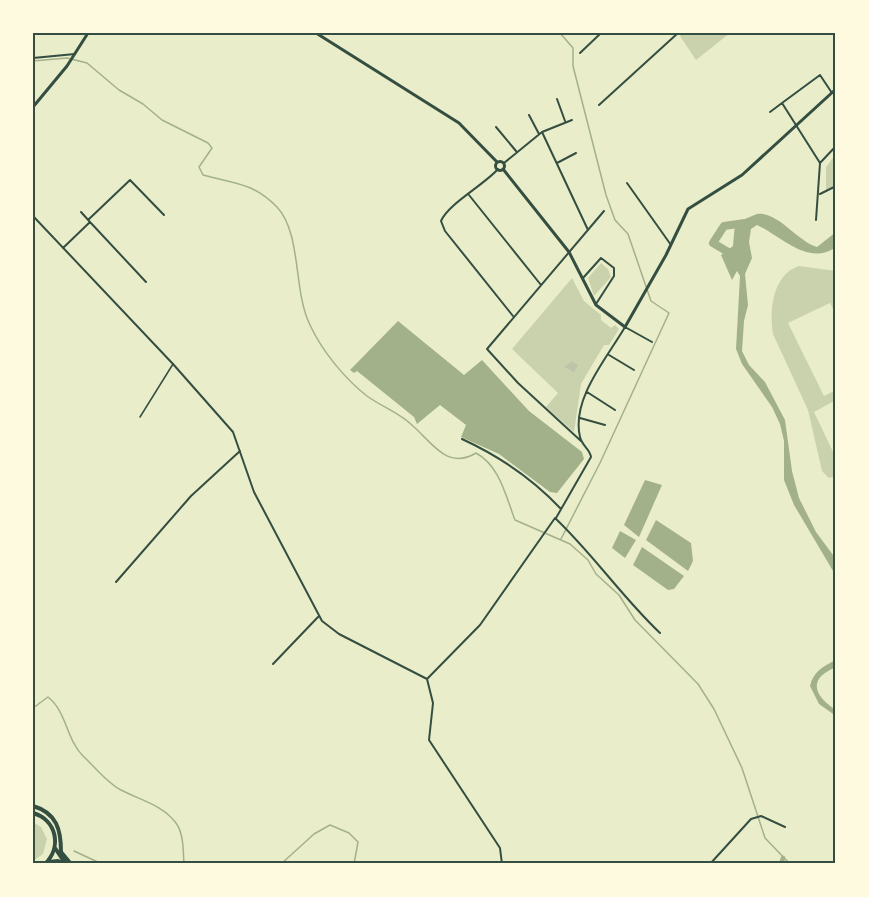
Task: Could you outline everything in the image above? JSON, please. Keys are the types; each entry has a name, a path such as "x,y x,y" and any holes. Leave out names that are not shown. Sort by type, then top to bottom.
{"main road":[{"path":"33,806 46,812 57,824 62,838 61,852 71,864"},
{"path":"33,813 47,820 53,829 55,848 65,864"},
{"path":"45,864 55,848"},
{"path":"45,864 54,861 65,864"}],"street":[{"path":"33,107 67,66 88,33"},
{"path":"316,33 459,123 497,162 498,170"},
{"path":"580,53 601,33"},
{"path":"598,105 678,33"},
{"path":"33,58 74,56"},
{"path":"770,112 820,75 832,93"},
{"path":"581,441 580,418 587,392 650,285 688,209 730,184 836,89"},
{"path":"557,99 565,121"},
{"path":"782,103 820,163 820,194 816,220"},
{"path":"529,115 557,163 588,230"},
{"path":"572,120 540,133 516,151 504,163 503,169 569,252 596,304 625,327 652,342"},
{"path":"496,127 516,151"},
{"path":"820,163 836,146"},
{"path":"557,163 576,153"},
{"path":"497,162 504,163"},
{"path":"503,169 498,170 446,213 442,225 513,316"},
{"path":"63,248 130,180 164,215"},
{"path":"627,183 671,245"},
{"path":"820,194 836,186"},
{"path":"469,195 541,285"},
{"path":"427,680 480,625 543,537 591,457 581,441 488,352 490,345 513,316 604,211"},
{"path":"81,212 146,282"},
{"path":"33,216 173,364 233,432 254,492 293,562 318,616 339,634 427,680 433,703 429,740 500,848 502,864"},
{"path":"583,279 602,258 614,268 614,276 596,304"},
{"path":"609,355 634,370"},
{"path":"587,392 615,410"},
{"path":"580,418 605,425"},
{"path":"462,439 498,456 542,488 561,509"},
{"path":"116,582 191,496 240,451"},
{"path":"555,518 638,612 660,633"},
{"path":"273,664 318,616"},
{"path":"710,864 751,819 758,817 784,827"}],"lane":[{"path":"140,417 173,364"}],"shaded area":[{"path":"683,33 730,33 696,60 680,36"},
{"path":"836,154 836,184 826,190 826,167"},
{"path":"757,214 772,217 817,247 836,232 836,247 816,254 795,248 757,225 751,229 749,242 752,258 745,274 748,305 744,321 742,351 749,365 765,382 785,420 792,471 799,498 816,532 836,559 836,576 794,505 784,480 784,441 780,424 772,407 742,364 736,349 740,276 737,271 732,280 721,255 733,246 735,223"},
{"path":"601,263 608,269 611,277 594,296 588,278"},
{"path":"799,266 836,271 836,314 830,303 788,323 824,396 834,391 836,400 814,412 836,458 836,476 829,478 822,471 808,410 773,334 773,304 778,285 790,270"},
{"path":"572,278 584,301 601,315 601,320 611,328 615,325 619,329 609,345 604,345 581,384 574,432 546,407 558,393 512,349"},
{"path":"398,321 464,375 482,360 529,411 582,452 584,459 557,493 550,492 499,454 461,437 466,425 440,405 417,424 414,417 357,371 354,373 350,370"},
{"path":"645,480 662,485 639,537 624,525"},
{"path":"656,520 691,543 693,561 688,571 646,540"},
{"path":"620,531 636,540 625,558 612,548"},
{"path":"642,547 684,576 674,589 668,590 633,565"},
{"path":"836,660 836,667 821,677 817,682 817,688 828,705 836,710 836,716 819,704 810,686 819,670"},
{"path":"33,822 41,827 47,839 43,854 33,861"}],"building":[{"path":"572,361 578,365 574,372 564,367"}],"waterway":[{"path":"560,33 573,48 573,66 606,195 615,220 628,234 651,301 669,313 600,463 561,539"},
{"path":"33,61 67,58 87,63 119,90 143,104 162,120 208,143 212,148 199,167 203,175 251,188 277,207 285,218 290,232 301,296 310,325 335,364 359,389 408,421 442,453 457,459 476,453 484,459 497,474 515,520 570,544 588,560 596,574 619,595 635,620 698,684 714,709 742,768 765,838 790,864"},
{"path":"733,255 713,243 724,226 745,223"},
{"path":"33,708 48,697 59,710 77,749 101,774 116,787 158,807 171,817 180,832 184,864"},
{"path":"281,864 314,834 330,825 349,833 358,842 354,864"},
{"path":"74,851 102,864"},
{"path":"781,864 783,858"}]}
